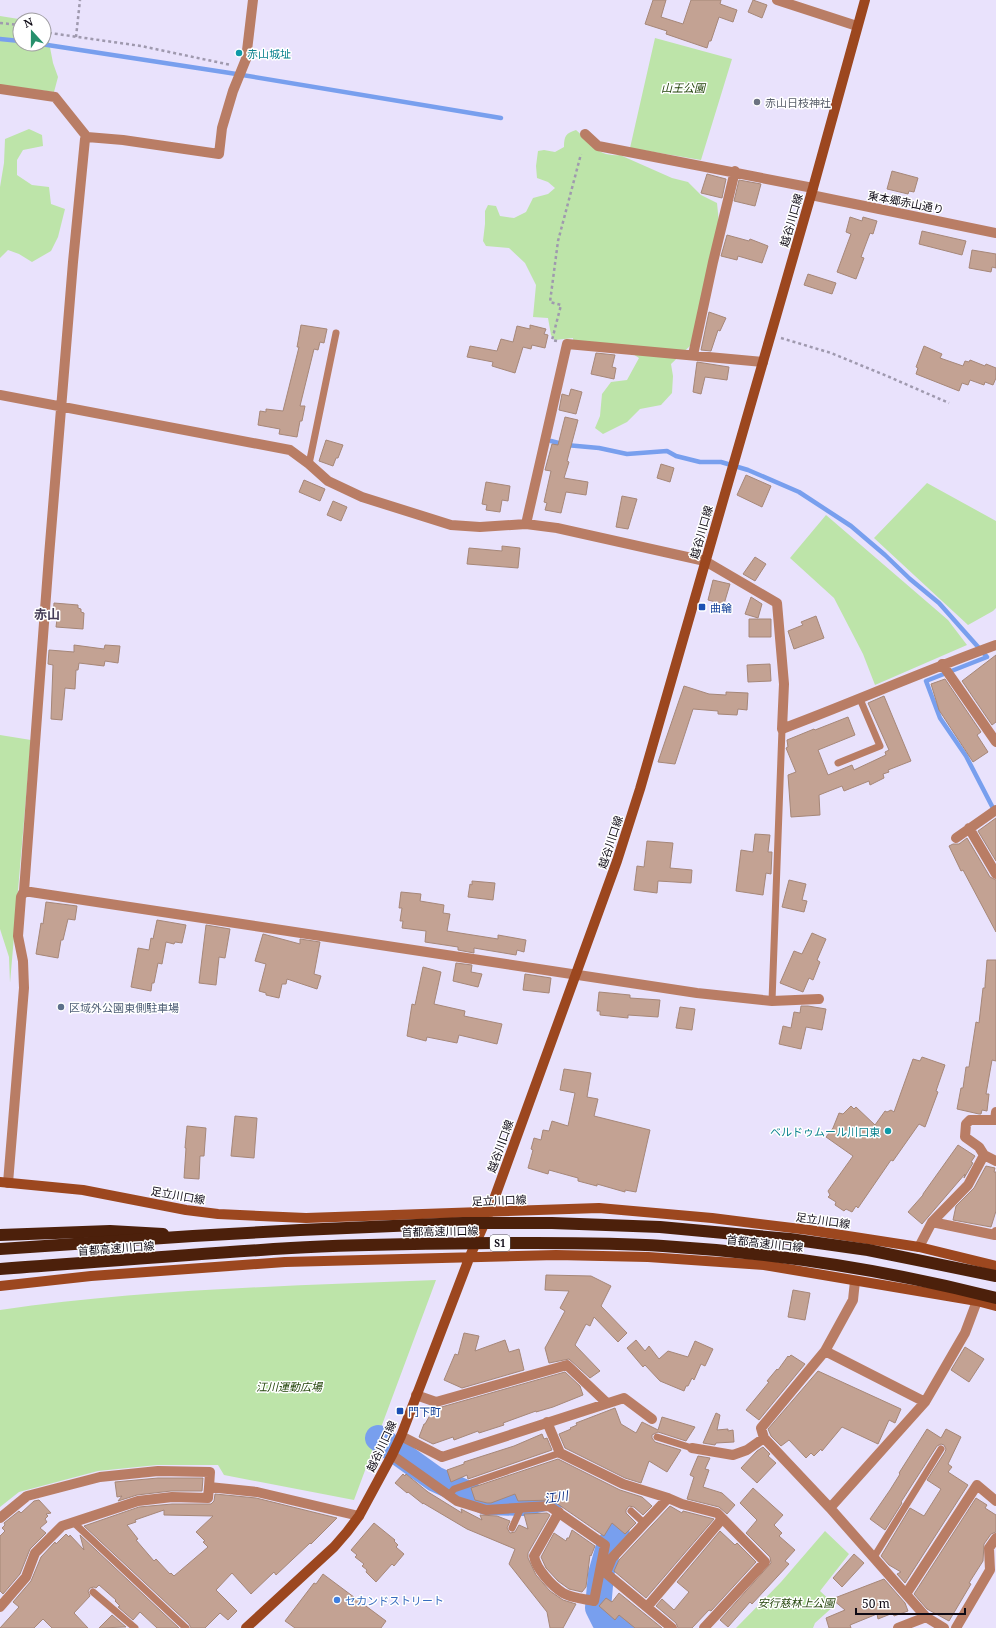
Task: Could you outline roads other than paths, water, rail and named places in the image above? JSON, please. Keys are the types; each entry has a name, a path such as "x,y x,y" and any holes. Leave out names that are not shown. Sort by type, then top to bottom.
{"highway":[{"name":"首都高速川口線","path":"0,1249 193,1236 463,1223 552,1223 660,1226 790,1239 868,1250 996,1276"},
{"path":"0,1235 110,1231 193,1236"},
{"name":"首都高速川口線","path":"0,1269 292,1248 428,1244 612,1244 663,1246 770,1255 845,1266 955,1287 996,1298"}],"main road":[{"name":"越谷川口線","path":"246,1628 334,1547 359,1516 401,1436 470,1256 489,1213 577,975 617,862 640,789 771,335 865,0"},
{"name":"足立川口線","path":"4,1183 83,1190 186,1210 254,1216 306,1218 489,1213 599,1208 712,1218 809,1230 919,1247 996,1266"},
{"path":"0,1286 91,1276 247,1264 470,1256 556,1255 648,1257 764,1266 977,1301 996,1306"}],"street":[{"path":"0,89 55,97 87,137 123,140 219,154 222,128 233,91 246,59 253,0"},
{"path":"777,0 857,26"},
{"name":"東本郷赤山通り","path":"585,134 598,146 735,171 812,191 996,232"},
{"path":"4,1183 24,988 23,962 18,936 21,897 24,891 76,231 85,139 87,137"},
{"path":"693,355 735,171"},
{"path":"526,524 567,344 763,362"},
{"path":"0,395 290,450 310,464 328,481 362,497 450,525 480,527 526,524 557,528 705,561 777,603 784,684 782,729 860,699 942,664 996,646"},
{"path":"942,664 996,742"},
{"path":"956,838 996,810"},
{"path":"969,828 996,874"},
{"path":"24,891 697,993 772,1001 819,999"},
{"path":"996,1112 995,1120 970,1120 966,1124 965,1137 979,1147 984,1155 996,1162"},
{"path":"919,1247 932,1222 968,1185 984,1155"},
{"path":"932,1222 994,1235 996,1232"},
{"path":"856,1281 853,1300 825,1352 761,1428 764,1438 830,1508 926,1617 944,1628"},
{"path":"830,1508 925,1402 965,1333 977,1301"},
{"path":"825,1352 925,1402"},
{"path":"416,1395 436,1402 567,1365 607,1403"},
{"path":"401,1436 442,1457 624,1398 652,1419"},
{"path":"547,1422 560,1453 623,1484 682,1504 717,1513 765,1562 704,1628"},
{"path":"692,1448 733,1455 747,1450 764,1438"},
{"path":"392,1455 457,1502 486,1510 549,1506 558,1512 605,1545 603,1571 594,1601 564,1594 552,1584 535,1563 534,1556 558,1512"},
{"path":"0,1518 28,1496 100,1477 158,1471 210,1472 208,1498 172,1497 138,1501 62,1526 35,1553 26,1577 0,1608"},
{"path":"906,1594 977,1485 996,1501"},
{"path":"210,1487 257,1492 359,1516"},
{"path":"603,1571 612,1558 668,1498"},
{"path":"648,1607 722,1519"},
{"path":"956,1628 990,1570 989,1548 996,1538"},
{"path":"603,1571 672,1628"},
{"path":"898,1628 926,1617"}],"lane":[{"path":"310,464 336,333"},
{"path":"838,763 880,746 860,699"},
{"path":"772,1001 782,729"},
{"path":"657,1437 692,1448"},
{"path":"874,1557 941,1449"},
{"path":"448,1496 454,1489 560,1453"},
{"path":"512,1528 521,1508"},
{"path":"630,1511 644,1523"},
{"path":"73,1522 186,1628"},
{"path":"93,1592 135,1628"}],"waterway":[{"path":"0,39 12,40"},
{"path":"52,46 230,73 501,118"},
{"path":"551,441 566,445 599,448 627,454 667,451 676,456 700,462 721,462 748,470 799,492 851,526 939,603 987,657 926,681 940,718 966,756 995,812"},
{"name":"江川","path":"378,1438 435,1479 486,1502 523,1503 570,1492 594,1504 617,1527 616,1534 609,1546 601,1574 598,1608 604,1620 629,1628"}],"place":[{"name":"赤山城址","path":"239,53"},
{"name":"赤山日枝神社","path":"757,102"},
{"name":"曲輪","path":"702,607"},
{"name":"区域外公園東側駐車場","path":"61,1007"},
{"name":"ベルドゥムール川口東","path":"888,1131"},
{"name":"門下町","path":"400,1411"},
{"name":"セカンドストリート","path":"337,1600"}],"district":[{"name":"赤山","path":"47,614"}],"park label":[{"name":"山王公園","path":"683,87"},
{"name":"江川運動広場","path":"289,1386"},
{"name":"安行慈林上公園","path":"796,1602"}]}
